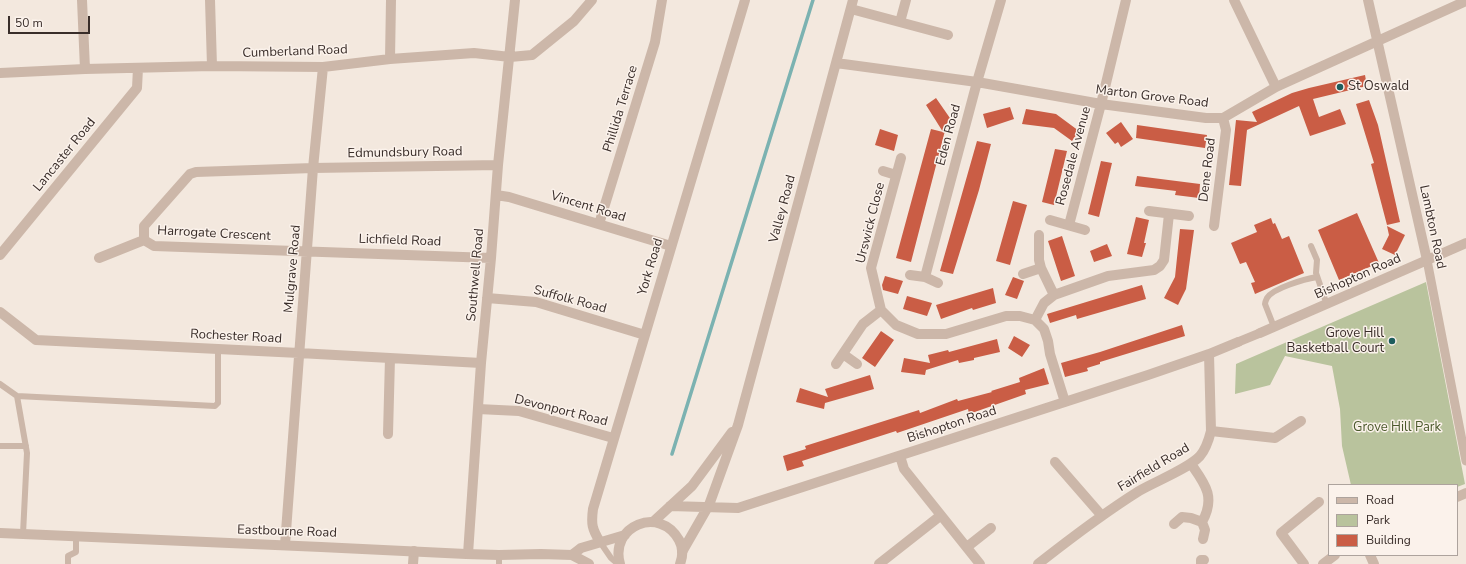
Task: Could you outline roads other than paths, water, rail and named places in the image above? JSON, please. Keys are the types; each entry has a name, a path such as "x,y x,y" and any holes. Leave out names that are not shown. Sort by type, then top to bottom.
{"street":[{"path":"82,0 85,69"},
{"path":"210,0 212,66"},
{"path":"390,59 391,0"},
{"name":"Southwell Road","path":"468,554 481,363 514,0"},
{"name":"Cumberland Road","path":"0,73 212,66 323,67 390,59 474,53 510,57 532,55 574,21 592,0"},
{"name":"Phillida Terrace","path":"599,224 655,42 662,0"},
{"name":"York Road","path":"600,542 594,533 591,522 593,509 745,0"},
{"path":"900,22 906,0"},
{"name":"Eden Road","path":"925,277 977,82 1001,0"},
{"name":"Rosedale Avenue","path":"1069,225 1101,104 1126,0"},
{"path":"1234,0 1276,87"},
{"name":"Lambton Road","path":"1368,0 1427,260 1466,461"},
{"name":"Marton Grove Road","path":"836,63 977,82 1101,104 1206,118 1223,118 1276,87 1466,1"},
{"path":"852,4 900,22 948,35"},
{"name":"Valley Road","path":"682,552 708,507 738,425 852,4"},
{"name":"Mulgrave Road","path":"285,545 313,168 323,67"},
{"name":"Lancaster Road","path":"0,255 137,88 138,68"},
{"name":"Dene Road","path":"1214,226 1226,130 1223,118"},
{"name":"Urswick Close","path":"881,310 871,268 901,158"},
{"name":"Edmundsbury Road","path":"313,168 498,165"},
{"name":"Harrogate Crescent","path":"144,240 144,226 190,174 196,172 313,168"},
{"name":"Urswick Close","path":"882,171 896,175"},
{"name":"Vincent Road","path":"496,195 509,197 671,246"},
{"path":"1149,211 1189,216"},
{"path":"1035,320 1044,303 1054,295 1108,276 1154,270 1160,266 1164,260 1169,214"},
{"name":"Rosedale Avenue","path":"1050,220 1085,230"},
{"path":"1039,235 1039,260 1041,268 1054,295"},
{"name":"Harrogate Crescent","path":"144,240 154,246 308,251"},
{"name":"Harrogate Crescent","path":"99,258 144,240"},
{"name":"Bishopton Road","path":"1260,333 1466,243"},
{"name":"Lichfield Road","path":"308,251 491,258"},
{"path":"1023,274 1041,268"},
{"path":"910,275 925,277 938,283"},
{"name":"Suffolk Road","path":"487,298 536,302 645,335"},
{"path":"836,364 863,324 881,310 896,325 918,334 946,334 1006,316 1020,316 1035,320 1044,329 1065,402"},
{"name":"Rochester Road","path":"0,312 36,340 299,352 481,363"},
{"path":"1238,342 1260,333"},
{"name":"Bishopton Road","path":"670,506 738,508 1065,402 1209,354 1238,342"},
{"path":"843,354 857,364"},
{"name":"Fairfield Road","path":"1038,564 1102,516 1140,490 1191,464 1201,455 1209,441 1211,431 1209,354"},
{"path":"388,434 390,358"},
{"name":"Devonport Road","path":"478,408 519,411 613,438"},
{"path":"1211,431 1275,438 1301,421"},
{"name":"Valley Road","path":"653,522 692,486 738,425"},
{"path":"900,456 904,469 940,516 980,564"},
{"path":"1055,462 1102,516"},
{"path":"1191,464 1207,486 1208,501 1206,513 1202,522 1205,530 1203,539"},
{"path":"1304,564 1281,533 1319,502"},
{"path":"879,564 940,516"},
{"path":"1174,524 1182,517 1191,518 1202,522"},
{"path":"619,564 619,550 625,535 637,525 653,522 670,528 676,535 682,552 680,564"},
{"path":"967,547 991,528"},
{"name":"Eastbourne Road","path":"0,533 414,551 468,554 499,560 541,554 572,555"},
{"path":"589,564 572,555 581,548 625,535"},
{"path":"413,564 414,551"},
{"path":"1323,564 1334,556"}],"lane":[{"path":"1311,246 1317,260 1317,277 1327,305"},
{"path":"1274,327 1265,304 1267,298 1273,292 1304,279 1317,277"},
{"path":"0,384 17,396 214,406 218,403 218,349"},
{"path":"17,396 27,453 23,534"},
{"path":"0,446 26,446"},
{"path":"68,564 68,556 76,552 76,536"},
{"path":"600,542 611,558 619,564"}],"waterway":[{"path":"672,454 813,0"}],"place":[{"name":"St Oswald","path":"1340,87"},
{"name":"Grove Hill Basketball Court","path":"1392,341"}],"park label":[{"name":"Grove Hill Park","path":"1397,428"}]}
